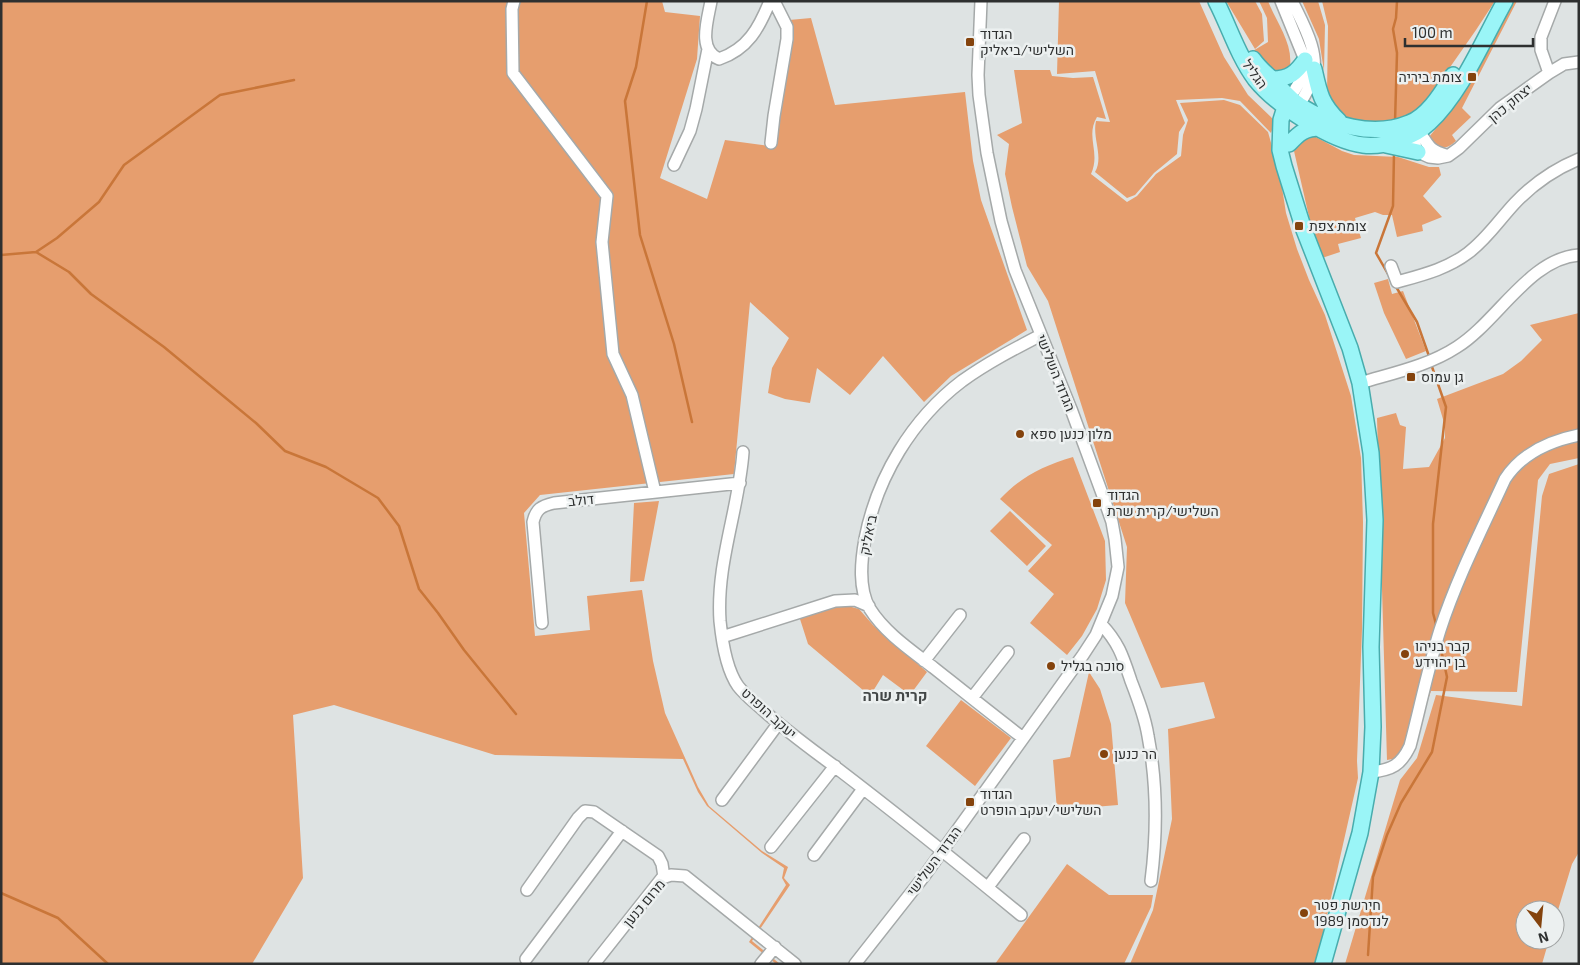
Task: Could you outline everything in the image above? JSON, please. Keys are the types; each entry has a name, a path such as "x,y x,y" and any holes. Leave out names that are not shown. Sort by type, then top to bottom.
{"main road":[{"name":"הגליל","path":"1216,1 1255,79 1292,106"},
{"path":"1386,145 1437,115 1453,94 1502,6"},
{"name":"הגליל","path":"1228,25 1261,71 1272,79 1292,106"},
{"path":"1272,79 1284,79 1310,65 1323,103 1344,125"},
{"path":"1292,106 1344,125 1375,129 1414,130"},
{"path":"1292,106 1320,128 1341,138 1362,145 1386,145 1418,152"},
{"path":"1289,182 1291,169 1288,136 1292,106"},
{"path":"1292,106 1280,135 1280,150 1304,230 1347,338 1360,383 1371,453 1375,520 1371,647 1373,727 1371,772 1360,833 1324,964"},
{"path":"1289,144 1298,133 1304,130 1320,128"}],"street":[{"path":"514,1 512,9 513,73 607,196 602,242 612,354 632,396 655,492"},
{"path":"711,1 705,39 712,56 719,59 729,56 755,34 772,1"},
{"path":"771,143 787,39 787,27 772,1"},
{"name":"הגדוד השלישי","path":"855,964 925,875 1083,655 1101,624 1115,584 1117,554 1114,530 1071,409 1009,251 994,192 981,119 978,75 981,1"},
{"path":"1281,1 1310,65"},
{"path":"1292,1 1312,47 1309,88 1292,106"},
{"path":"1548,73 1540,41 1555,1"},
{"path":"674,165 690,131 708,49"},
{"name":"יצחק כהן","path":"1448,156 1459,148 1500,108 1548,73 1564,64 1579,62"},
{"path":"1414,130 1418,152 1429,157 1448,156"},
{"path":"1414,130 1435,152 1448,156"},
{"path":"1390,266 1397,282 1432,272 1454,262 1479,245 1516,202 1531,188 1548,175 1579,159"},
{"path":"1360,383 1420,365 1456,348 1485,325 1539,270 1556,260 1579,255"},
{"name":"ביאליק","path":"1023,738 924,661 877,619 869,606 864,592 862,556 868,525 886,474 924,416 950,392 988,363 1041,335"},
{"path":"1371,772 1389,769 1398,764 1410,746 1439,632 1448,606 1460,575 1505,479 1512,468 1536,449 1566,437 1579,435"},
{"name":"יעקב הופרט","path":"743,452 740,483 724,558 720,601 722,637 732,673 738,685 778,724 942,850"},
{"name":"דולב","path":"542,623 533,522 536,512 542,506 554,503 740,483"},
{"path":"722,637 835,601 855,600 869,606"},
{"path":"924,661 960,615"},
{"path":"1101,624 1119,646 1142,711 1148,735 1152,762 1155,850 1151,882"},
{"path":"972,698 1008,652"},
{"path":"722,800 778,724"},
{"path":"771,847 835,766"},
{"path":"814,855 863,789"},
{"path":"527,890 585,811 594,812 658,856 662,864 664,877"},
{"path":"526,959 622,831"},
{"path":"988,887 1024,839"},
{"path":"942,850 1021,914"},
{"name":"מרום כנען","path":"594,964 664,877 671,876 685,876 795,964"},
{"path":"761,964 774,948"}],"shaded area":[{"path":"1,1 662,1 665,12 700,16 697,59 660,178 707,199 725,140 770,146 789,20 811,18 835,105 965,92 973,161 981,200 1027,330 951,376 924,402 883,356 850,395 817,368 810,403 785,399 768,393 772,368 789,338 750,302 734,474 540,495 524,513 535,636 590,630 587,596 642,590 653,661 665,713 698,787 709,806 762,851 788,867 784,878 790,885 752,941 780,964 776,964 749,942 786,885 782,878 784,868 762,853 707,806 698,792 683,759 495,755 334,705 293,715 303,878 252,964 1,964"},
{"path":"1059,1 1199,1 1224,57 1248,95 1275,121 1271,133 1240,101 1222,98 1176,100 1185,123 1179,132 1177,154 1154,173 1135,195 1127,198 1095,172 1098,160 1095,134 1096,121 1110,122 1095,71 1057,74"},
{"path":"1226,1 1255,1 1262,14 1264,41 1255,49"},
{"path":"1259,1 1268,1 1289,49 1290,66 1271,74 1251,52 1268,42 1267,18"},
{"path":"1302,1 1318,1 1325,25 1324,71 1319,39"},
{"path":"1322,1 1495,1 1425,103 1410,117 1387,127 1344,122 1327,95 1328,26"},
{"path":"1512,1 1517,1 1462,108 1471,117 1452,135 1456,141 1446,147 1434,146 1429,137 1461,98"},
{"path":"1014,70 1050,70 1052,76 1093,77 1106,119 1097,117 1092,131 1094,166 1091,174 1127,202 1137,196 1156,174 1181,156 1183,135 1188,120 1180,103 1224,100 1240,105 1268,132 1280,175 1286,213 1297,249 1325,315 1351,396 1361,458 1363,522 1362,629 1358,778 1316,964 1130,964 1153,910 1172,819 1168,729 1215,718 1204,682 1161,688 1125,603 1127,547 1048,301 1027,266 1005,174 1009,144 997,135 1022,123"},
{"path":"1312,135 1342,151 1354,155 1398,157 1429,167 1439,167 1441,175 1423,196 1442,217 1422,225 1423,231 1397,237 1392,215 1383,215 1375,212 1355,218 1361,238 1338,244 1340,252 1322,258 1310,221 1294,151 1297,141"},
{"path":"1388,279 1392,294 1403,291 1426,351 1406,359 1384,313 1374,283"},
{"path":"1579,313 1579,458 1550,464 1538,480 1517,692 1431,691 1409,756 1387,760 1377,418 1396,413 1400,425 1406,427 1403,469 1429,467 1445,438 1445,426 1437,399 1503,374 1521,361 1542,340 1530,325"},
{"path":"1073,457 1105,541 1106,580 1097,609 1082,636 1067,655 1030,623 1054,594 1028,571 1052,545 1000,499 1025,478 1052,464"},
{"path":"1579,464 1579,852 1572,864 1561,900 1515,900 1515,950 1546,950 1542,964 1345,964 1400,780 1417,758 1436,695 1522,706 1542,496 1549,474"},
{"path":"659,501 644,581 630,582 634,503"},
{"path":"1010,511 1046,546 1027,566 990,531"},
{"path":"848,606 859,609 873,625 927,672 910,695 883,675 870,696 808,644 800,619 835,607"},
{"path":"1089,672 1100,689 1111,724 1118,805 1057,810 1053,760 1070,757"},
{"path":"961,700 1011,738 975,786 926,746"},
{"path":"1067,864 1109,895 1153,895 1151,907 1124,964 995,964"}],"waterway":[{"path":"647,1 636,67 625,101 640,235 674,344 692,422"},
{"path":"1395,122 1397,53 1393,29 1397,1"},
{"path":"36,252 57,238 99,202 124,165 220,95 294,80"},
{"path":"1388,274 1376,253 1393,206 1394,153"},
{"path":"1,255 36,252 69,272 91,294 164,347 256,423 285,451 326,467 378,498 399,526 419,589 464,650 516,714"},
{"path":"1395,285 1417,322 1430,359"},
{"path":"1431,364 1446,407 1433,524 1433,613 1437,628"},
{"path":"1368,955 1373,877 1387,835 1401,803 1432,752 1447,677 1440,645"},
{"path":"1,893 58,918 108,964"}],"place":[{"name":"הגדוד השלישי/ביאליק","path":"970,42"},
{"name":"צומת ביריה","path":"1472,77"},
{"name":"צומת צפת","path":"1299,226"},
{"name":"גן עמוס","path":"1411,377"},
{"name":"מלון כנען ספא","path":"1020,434"},
{"name":"הגדוד השלישי/קרית שרת","path":"1097,503"},
{"name":"קבר בניהו בן יהוידע","path":"1405,654"},
{"name":"סוכה בגליל","path":"1051,666"},
{"name":"הר כנען","path":"1104,754"},
{"name":"הגדוד השלישי/יעקב הופרט","path":"970,802"},
{"name":"חירשת פטר לנדסמן 1989","path":"1304,913"}],"district":[{"name":"קרית שרה","path":"895,696"}]}
